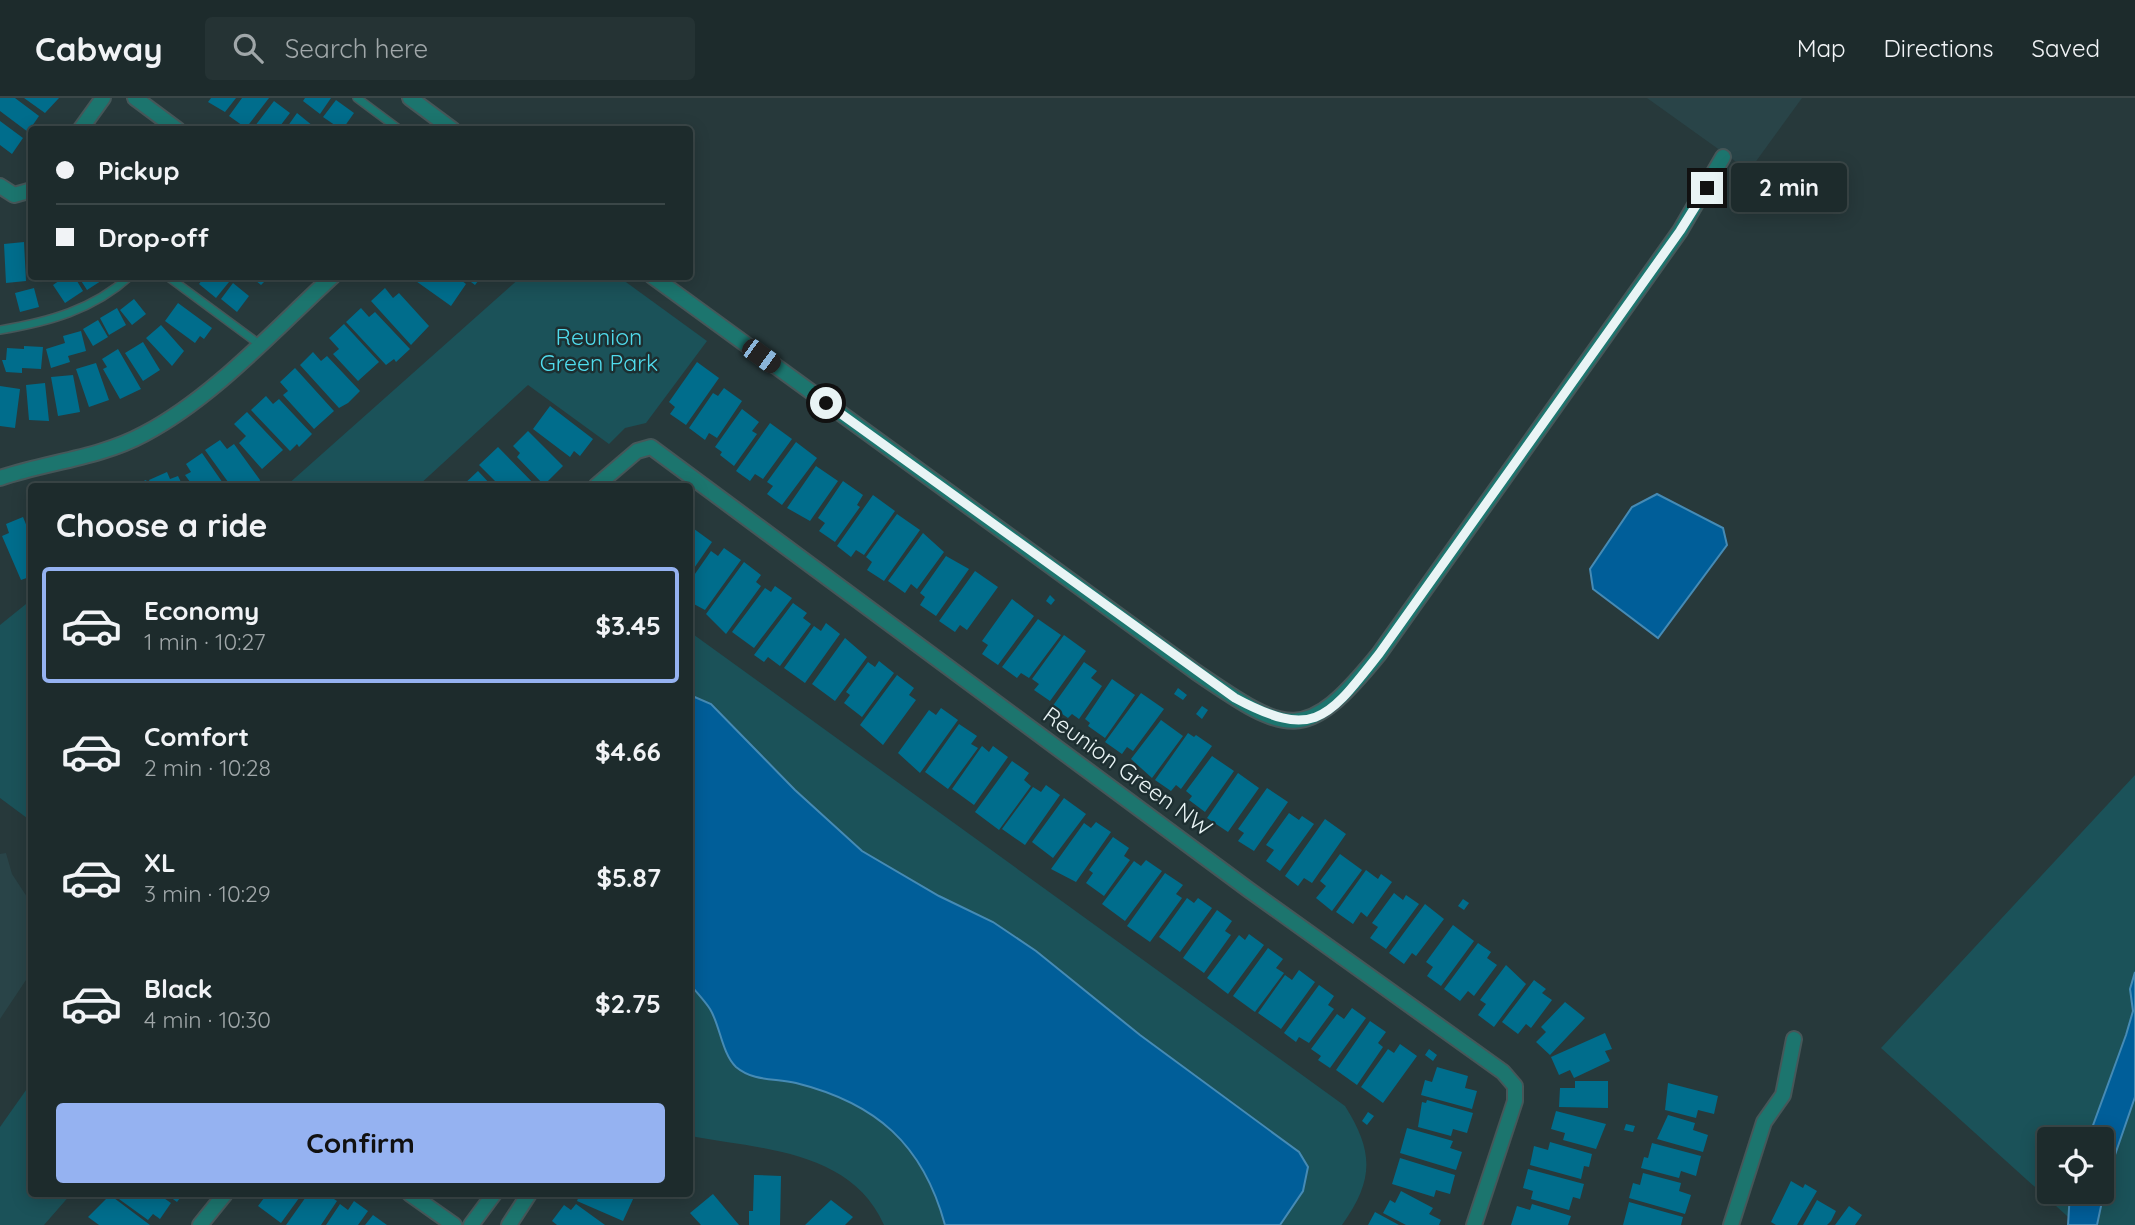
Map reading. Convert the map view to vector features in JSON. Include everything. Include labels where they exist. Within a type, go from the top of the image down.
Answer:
[{"type":"street","points":[[83,126],[103,98]]},
{"type":"street","points":[[135,98],[173,126]]},
{"type":"street","points":[[410,98],[448,126]]},
{"type":"street","points":[[658,280],[1206,678],[1267,715],[1301,723],[1325,713],[1347,694],[1379,654],[1680,231],[1723,157]]},
{"type":"street","points":[[0,186],[14,195],[28,191]]},
{"type":"street","points":[[0,478],[88,454],[143,435],[198,398],[329,280]]},
{"type":"street","name":"Reunion Green NW","points":[[600,483],[637,451],[651,447],[1249,890],[1503,1072],[1515,1086],[1515,1101],[1474,1225]]},
{"type":"street","points":[[1731,1225],[1764,1122],[1783,1095],[1794,1039]]},
{"type":"street","points":[[200,1225],[223,1197]]},
{"type":"street","points":[[414,1197],[454,1225]]},
{"type":"street","points":[[471,1225],[492,1197]]},
{"type":"street","points":[[509,1225],[527,1197]]},
{"type":"lane","points":[[357,98],[395,126]]},
{"type":"lane","points":[[0,330],[66,316],[97,300],[124,280]]},
{"type":"lane","points":[[172,280],[258,344]]},
{"type":"shaded area","points":[[1647,98],[1802,98],[1749,171]]},
{"type":"shaded area","points":[[6,853],[12,874],[28,898],[28,977],[0,1019],[0,854]]},
{"type":"green space","name":"Reunion Green Park","points":[[518,280],[623,280],[707,341],[646,423],[625,428],[609,444],[528,385],[421,483],[289,483]]},
{"type":"green space","points":[[28,602],[28,819],[0,798],[0,625]]},
{"type":"green space","points":[[693,634],[1345,1106],[1361,1138],[1366,1166],[1360,1194],[1342,1225],[884,1225],[869,1200],[850,1181],[827,1167],[773,1150],[693,1137]]},
{"type":"green space","points":[[2135,775],[2135,1225],[2077,1225],[2054,1204],[2114,1204],[2114,1127],[2037,1127],[2037,1189],[1881,1048]]},
{"type":"green space","points":[[28,1087],[28,1197],[68,1197],[44,1225],[0,1225],[0,1127]]},
{"type":"water","points":[[1657,494],[1723,528],[1727,545],[1658,638],[1593,589],[1590,569],[1632,507]]},
{"type":"water","points":[[693,696],[711,704],[795,790],[862,851],[939,896],[993,922],[1036,951],[1140,1035],[1299,1152],[1308,1167],[1303,1191],[1280,1225],[945,1225],[936,1196],[924,1171],[892,1131],[850,1102],[796,1083],[743,1072],[727,1055],[710,1009],[693,988]]},
{"type":"water","points":[[2135,972],[2135,1097],[2114,1158],[2114,1127],[2092,1127],[2133,1011],[2130,989]]},
{"type":"water","points":[[2069,1204],[2101,1204],[2097,1225],[2068,1225]]},
{"type":"building","points":[[0,98],[15,98],[39,116],[32,126],[28,126],[28,132],[0,111]]},
{"type":"building","points":[[24,98],[59,98],[45,113]]},
{"type":"building","points":[[211,98],[236,98],[225,112],[208,102]]},
{"type":"building","points":[[242,98],[269,98],[248,126],[229,116]]},
{"type":"building","points":[[305,98],[331,98],[320,114],[303,101]]},
{"type":"building","points":[[336,100],[354,113],[345,126],[336,126],[323,117]]},
{"type":"building","points":[[274,101],[290,113],[280,126],[255,126]]},
{"type":"building","points":[[297,113],[313,126],[288,126]]},
{"type":"building","points":[[0,121],[23,138],[12,154],[0,145]]},
{"type":"building","points":[[24,242],[26,281],[6,283],[4,244]]},
{"type":"building","points":[[60,280],[76,280],[83,291],[65,303],[53,285]]},
{"type":"building","points":[[81,280],[102,280],[87,290]]},
{"type":"building","points":[[202,280],[229,282],[216,298],[199,284]]},
{"type":"building","points":[[414,280],[461,280],[466,284],[451,306]]},
{"type":"building","points":[[233,283],[249,296],[237,312],[221,299]]},
{"type":"building","points":[[34,288],[39,307],[20,312],[15,293]]},
{"type":"building","points":[[385,288],[393,298],[399,293],[429,326],[411,345],[371,301]]},
{"type":"building","points":[[134,299],[146,314],[132,325],[120,310]]},
{"type":"building","points":[[178,303],[212,328],[204,339],[200,336],[195,343],[165,321]]},
{"type":"building","points":[[117,308],[126,325],[109,335],[100,318]]},
{"type":"building","points":[[361,308],[369,317],[375,312],[410,349],[396,362],[394,359],[386,365],[346,322]]},
{"type":"building","points":[[98,320],[108,337],[93,346],[83,329]]},
{"type":"building","points":[[344,324],[379,362],[358,381],[333,354],[339,349],[329,338]]},
{"type":"building","points":[[161,325],[184,351],[172,366],[146,338]]},
{"type":"building","points":[[81,331],[86,351],[68,356],[70,362],[51,368],[46,349],[65,343],[63,336]]},
{"type":"building","points":[[143,342],[160,370],[143,381],[125,353]]},
{"type":"building","points":[[24,346],[43,347],[41,369],[22,368],[22,373],[6,372],[2,360],[6,360],[7,348],[24,349]]},
{"type":"building","points":[[118,349],[141,389],[120,399],[103,369],[107,367],[102,359]]},
{"type":"building","points":[[313,352],[321,361],[327,356],[360,391],[348,403],[339,408],[300,365]]},
{"type":"building","points":[[697,362],[719,378],[686,425],[670,414],[675,407],[669,402]]},
{"type":"building","points":[[96,363],[109,400],[89,407],[76,369]]},
{"type":"building","points":[[295,368],[334,411],[314,429],[283,395],[288,391],[280,382]]},
{"type":"building","points":[[73,375],[80,412],[58,416],[51,377]]},
{"type":"building","points":[[45,383],[49,421],[29,420],[26,385]]},
{"type":"building","points":[[0,386],[20,389],[15,428],[0,426]]},
{"type":"building","points":[[724,388],[742,401],[717,438],[709,433],[705,440],[689,428],[713,393],[718,396]]},
{"type":"building","points":[[266,396],[273,404],[279,399],[312,434],[299,447],[297,444],[290,451],[251,410]]},
{"type":"building","points":[[550,406],[593,439],[580,456],[574,451],[570,457],[533,429]]},
{"type":"building","points":[[742,409],[759,422],[752,431],[757,434],[734,466],[720,455],[722,452],[715,447]]},
{"type":"building","points":[[247,412],[283,450],[262,469],[239,443],[246,436],[234,424]]},
{"type":"building","points":[[770,423],[792,439],[763,479],[755,474],[750,481],[736,471]]},
{"type":"building","points":[[528,431],[563,466],[546,483],[542,483],[517,457],[520,453],[513,446]]},
{"type":"building","points":[[220,440],[227,449],[234,444],[260,480],[259,483],[229,483],[205,450]]},
{"type":"building","points":[[796,442],[817,458],[782,505],[767,494],[773,486],[767,482]]},
{"type":"building","points":[[498,447],[533,483],[497,483],[479,465]]},
{"type":"building","points":[[202,453],[223,483],[191,483],[185,475],[191,472],[186,464]]},
{"type":"building","points":[[816,466],[838,481],[810,521],[787,508]]},
{"type":"building","points":[[478,471],[489,483],[465,483]]},
{"type":"building","points":[[167,472],[170,479],[178,476],[182,483],[150,483],[149,480]]},
{"type":"building","points":[[843,481],[863,495],[857,505],[860,507],[835,542],[819,531],[825,523],[818,518]]},
{"type":"building","points":[[873,495],[895,511],[864,555],[856,550],[851,557],[837,546]]},
{"type":"building","points":[[897,514],[920,530],[884,581],[867,570],[872,562],[866,557]]},
{"type":"building","points":[[23,517],[28,529],[28,577],[21,580],[2,536],[9,533],[6,524]]},
{"type":"building","points":[[693,528],[712,542],[693,570]]},
{"type":"building","points":[[923,533],[944,552],[917,589],[911,584],[905,593],[888,581]]},
{"type":"building","points":[[724,548],[741,560],[705,610],[693,604],[693,577],[711,551],[718,556]]},
{"type":"building","points":[[946,556],[969,569],[936,616],[920,605],[925,597],[920,593]]},
{"type":"building","points":[[744,562],[761,575],[756,582],[761,586],[726,634],[706,614]]},
{"type":"building","points":[[975,571],[998,587],[967,630],[960,625],[955,632],[939,621]]},
{"type":"building","points":[[775,586],[792,598],[754,648],[732,632],[765,588],[771,592]]},
{"type":"building","points":[[1050,595],[1055,600],[1051,605],[1046,601]]},
{"type":"building","points":[[1012,599],[1034,616],[998,665],[982,654],[988,645],[982,641]]},
{"type":"building","points":[[793,603],[807,613],[803,618],[811,624],[780,666],[768,657],[764,662],[754,655]]},
{"type":"building","points":[[1038,619],[1061,635],[1029,678],[1021,673],[1017,678],[1002,667]]},
{"type":"building","points":[[826,623],[840,634],[805,683],[784,668],[814,626],[821,631]]},
{"type":"building","points":[[1064,635],[1086,651],[1050,701],[1034,690],[1039,684],[1032,679]]},
{"type":"building","points":[[845,638],[867,657],[835,701],[812,684]]},
{"type":"building","points":[[879,661],[894,673],[862,717],[844,703],[850,695],[846,692],[868,662],[875,667]]},
{"type":"building","points":[[1084,662],[1097,671],[1091,678],[1102,686],[1079,719],[1072,714],[1068,718],[1052,707]]},
{"type":"building","points":[[897,675],[914,688],[909,695],[916,700],[883,745],[860,725]]},
{"type":"building","points":[[1112,679],[1135,695],[1105,738],[1088,726],[1090,723],[1085,719]]},
{"type":"building","points":[[1178,688],[1187,695],[1183,700],[1174,694]]},
{"type":"building","points":[[1141,693],[1164,709],[1133,751],[1127,747],[1122,754],[1105,742]]},
{"type":"building","points":[[1202,706],[1208,710],[1202,719],[1196,714]]},
{"type":"building","points":[[941,708],[958,720],[920,773],[898,753],[929,710],[936,715]]},
{"type":"building","points":[[1161,720],[1183,736],[1152,778],[1131,759]]},
{"type":"building","points":[[959,724],[977,736],[971,744],[978,748],[948,789],[925,772]]},
{"type":"building","points":[[1188,733],[1212,746],[1181,789],[1176,785],[1171,791],[1155,780]]},
{"type":"building","points":[[982,746],[989,752],[993,746],[1008,757],[974,805],[952,789]]},
{"type":"building","points":[[1212,756],[1234,771],[1205,812],[1189,800],[1192,796],[1186,791]]},
{"type":"building","points":[[1012,761],[1029,773],[1024,780],[1031,786],[999,830],[975,812]]},
{"type":"building","points":[[1238,773],[1259,788],[1228,832],[1207,818]]},
{"type":"building","points":[[1046,785],[1060,795],[1025,845],[1002,829],[1033,787],[1041,792]]},
{"type":"building","points":[[1267,788],[1288,802],[1254,851],[1238,841],[1244,833],[1238,829]]},
{"type":"building","points":[[1064,798],[1086,814],[1053,858],[1032,842]]},
{"type":"building","points":[[1289,813],[1299,820],[1302,816],[1314,824],[1280,871],[1266,861],[1274,850],[1266,845]]},
{"type":"building","points":[[1325,819],[1346,834],[1312,883],[1304,878],[1298,886],[1285,876]]},
{"type":"building","points":[[1096,822],[1111,832],[1076,882],[1051,869],[1084,823],[1091,828]]},
{"type":"building","points":[[1113,837],[1129,848],[1124,856],[1130,860],[1104,896],[1086,883],[1093,873],[1089,870]]},
{"type":"building","points":[[1340,854],[1362,870],[1332,911],[1316,898],[1326,886],[1320,881]]},
{"type":"building","points":[[1146,860],[1162,871],[1125,921],[1102,904],[1134,861],[1141,866]]},
{"type":"building","points":[[1366,870],[1378,879],[1381,874],[1392,882],[1367,917],[1361,912],[1353,924],[1336,912]]},
{"type":"building","points":[[1165,873],[1183,885],[1176,894],[1182,898],[1150,942],[1127,926]]},
{"type":"building","points":[[1394,893],[1403,900],[1406,895],[1419,904],[1386,949],[1370,938],[1378,927],[1372,923]]},
{"type":"building","points":[[1187,898],[1194,903],[1198,898],[1212,908],[1180,952],[1159,937]]},
{"type":"building","points":[[1463,899],[1469,903],[1464,910],[1458,906]]},
{"type":"building","points":[[1425,904],[1444,919],[1416,956],[1412,953],[1404,964],[1389,953]]},
{"type":"building","points":[[1217,910],[1232,921],[1225,931],[1231,935],[1204,973],[1183,958]]},
{"type":"building","points":[[1453,925],[1474,941],[1441,986],[1427,976],[1433,967],[1426,962]]},
{"type":"building","points":[[1249,934],[1264,945],[1228,994],[1207,978],[1239,935],[1245,940]]},
{"type":"building","points":[[1478,943],[1491,952],[1487,958],[1497,965],[1474,996],[1468,991],[1460,1001],[1444,989]]},
{"type":"building","points":[[1268,948],[1283,959],[1276,968],[1284,973],[1255,1012],[1233,996]]},
{"type":"building","points":[[1506,965],[1526,984],[1494,1027],[1478,1015],[1486,1004],[1480,1000]]},
{"type":"building","points":[[1299,970],[1315,982],[1281,1029],[1258,1013],[1285,975],[1292,980]]},
{"type":"building","points":[[1534,980],[1546,989],[1542,993],[1552,1000],[1531,1028],[1526,1024],[1518,1034],[1502,1022]]},
{"type":"building","points":[[1319,985],[1334,996],[1328,1005],[1334,1009],[1309,1043],[1299,1037],[1296,1042],[1284,1033]]},
{"type":"building","points":[[1565,1002],[1585,1018],[1550,1055],[1536,1042],[1546,1032],[1541,1027]]},
{"type":"building","points":[[1352,1008],[1366,1018],[1330,1068],[1318,1060],[1321,1056],[1311,1049],[1337,1014],[1344,1019]]},
{"type":"building","points":[[1370,1021],[1386,1032],[1378,1043],[1383,1047],[1357,1085],[1336,1070]]},
{"type":"building","points":[[1605,1033],[1612,1049],[1605,1051],[1610,1061],[1574,1078],[1570,1070],[1559,1075],[1551,1057]]},
{"type":"building","points":[[1400,1044],[1417,1056],[1383,1103],[1361,1087],[1388,1049],[1394,1053]]},
{"type":"building","points":[[1429,1049],[1437,1055],[1433,1061],[1425,1055]]},
{"type":"building","points":[[1437,1067],[1468,1076],[1465,1088],[1477,1091],[1472,1109],[1421,1095],[1425,1080],[1432,1082]]},
{"type":"building","points":[[1575,1081],[1608,1081],[1608,1108],[1559,1107],[1560,1088],[1575,1088]]},
{"type":"building","points":[[1668,1083],[1718,1096],[1714,1114],[1698,1110],[1696,1118],[1665,1110]]},
{"type":"building","points":[[1427,1100],[1473,1113],[1467,1133],[1453,1129],[1451,1136],[1418,1127],[1422,1102],[1426,1103]]},
{"type":"building","points":[[1556,1111],[1606,1124],[1596,1149],[1563,1140],[1565,1133],[1551,1129]]},
{"type":"building","points":[[1368,1112],[1374,1116],[1367,1125],[1362,1121]]},
{"type":"building","points":[[1668,1115],[1695,1123],[1693,1130],[1708,1135],[1703,1152],[1657,1139]]},
{"type":"building","points":[[1626,1124],[1635,1126],[1633,1132],[1624,1130]]},
{"type":"building","points":[[1407,1128],[1453,1141],[1450,1148],[1462,1152],[1456,1170],[1400,1153]]},
{"type":"building","points":[[1550,1142],[1592,1154],[1589,1167],[1584,1166],[1581,1179],[1530,1165],[1534,1146],[1548,1150]]},
{"type":"building","points":[[1652,1143],[1701,1156],[1696,1176],[1681,1171],[1679,1178],[1641,1168],[1644,1157],[1648,1158]]},
{"type":"building","points":[[1400,1158],[1455,1175],[1450,1194],[1436,1190],[1434,1197],[1392,1184]]},
{"type":"building","points":[[1528,1169],[1584,1184],[1580,1199],[1573,1197],[1569,1210],[1531,1199],[1533,1191],[1523,1188]]},
{"type":"building","points":[[1643,1173],[1681,1183],[1679,1191],[1691,1195],[1685,1214],[1629,1198],[1633,1183],[1640,1185]]},
{"type":"building","points":[[754,1175],[781,1176],[780,1225],[749,1225],[749,1211],[753,1211]]},
{"type":"building","points":[[1791,1181],[1803,1188],[1805,1184],[1817,1191],[1797,1225],[1776,1225],[1771,1222]]},
{"type":"building","points":[[1401,1191],[1433,1208],[1429,1214],[1441,1220],[1439,1225],[1406,1225],[1383,1213],[1390,1200],[1395,1203]]},
{"type":"building","points":[[713,1194],[739,1225],[701,1225],[690,1213]]},
{"type":"building","points":[[108,1197],[113,1197],[150,1225],[99,1225],[88,1217]]},
{"type":"building","points":[[116,1197],[162,1197],[171,1203],[160,1219],[153,1214],[148,1220]]},
{"type":"building","points":[[265,1197],[300,1197],[281,1223],[258,1206]]},
{"type":"building","points":[[306,1197],[331,1197],[337,1201],[321,1225],[286,1225]]},
{"type":"building","points":[[579,1197],[634,1197],[623,1221],[577,1201]]},
{"type":"building","points":[[831,1200],[853,1217],[845,1225],[805,1225]]},
{"type":"building","points":[[1817,1200],[1836,1211],[1831,1221],[1827,1225],[1803,1225]]},
{"type":"building","points":[[354,1201],[368,1211],[358,1225],[326,1225],[340,1204],[348,1210]]},
{"type":"building","points":[[1629,1202],[1683,1217],[1681,1225],[1623,1225]]},
{"type":"building","points":[[576,1204],[605,1225],[557,1225],[552,1221],[564,1205],[571,1210]]},
{"type":"building","points":[[1532,1204],[1571,1216],[1568,1225],[1511,1225],[1517,1206],[1530,1210]]},
{"type":"building","points":[[1849,1206],[1862,1215],[1855,1225],[1835,1225]]},
{"type":"building","points":[[1375,1212],[1399,1225],[1368,1225]]},
{"type":"building","points":[[373,1215],[387,1225],[365,1225]]},
{"type":"route","points":[[826,403],[1196,672],[1267,715],[1301,723],[1325,713],[1347,694],[1379,654],[1680,231],[1707,188]]}]
